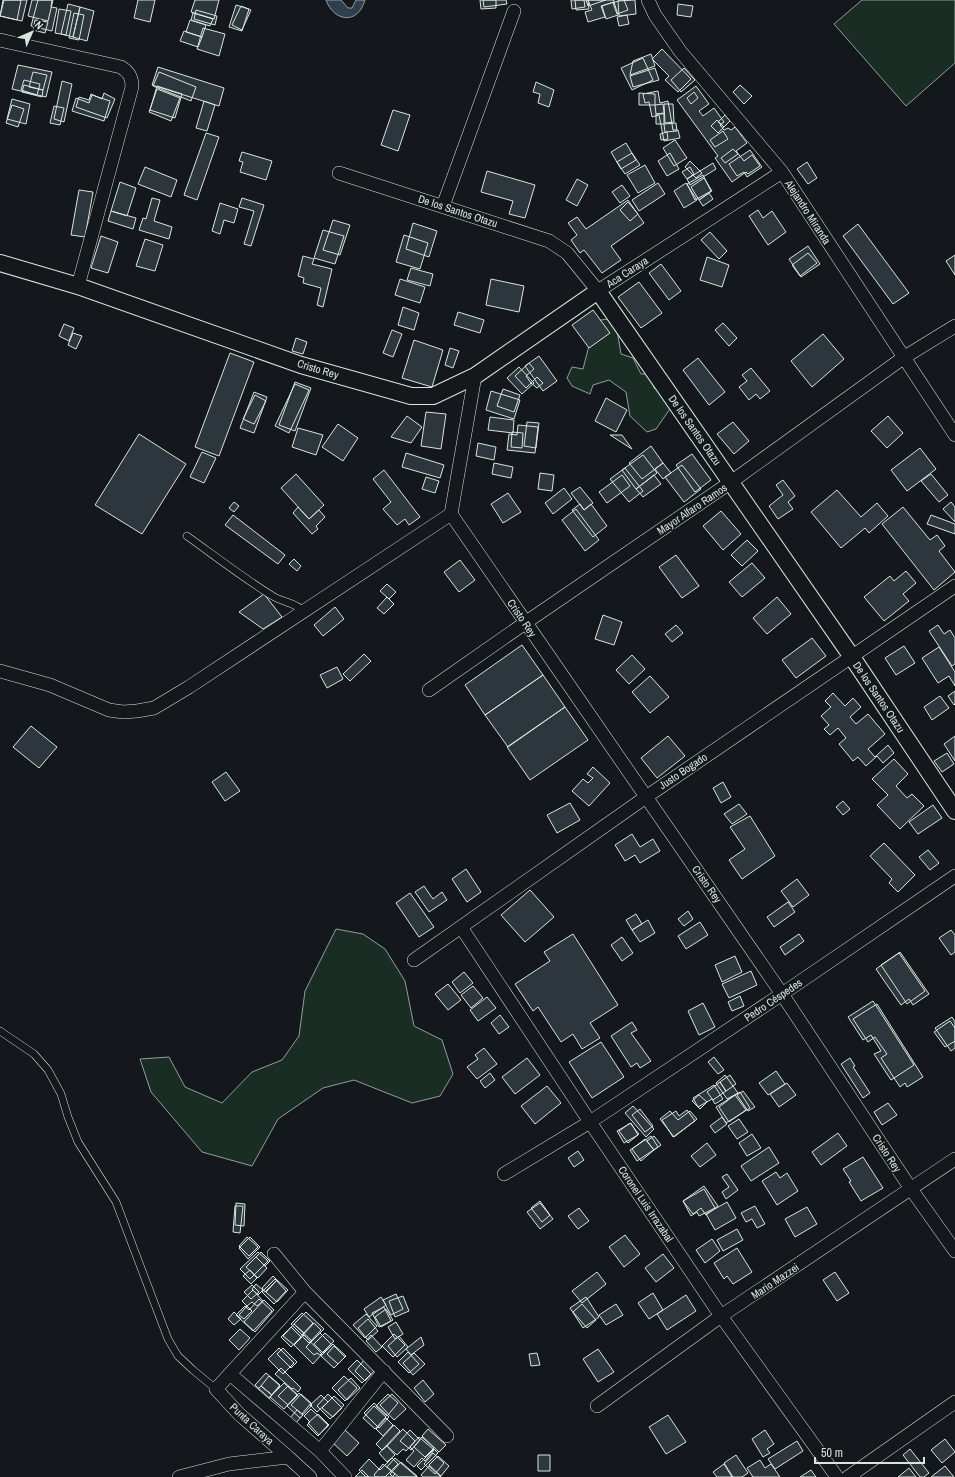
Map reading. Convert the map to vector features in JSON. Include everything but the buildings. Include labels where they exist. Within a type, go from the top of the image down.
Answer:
[{"type":"street","name":"Alejandro Miranda","points":[[648,0],[655,15],[680,52],[782,172],[955,435]]},
{"type":"street","points":[[443,206],[514,11]]},
{"type":"street","points":[[0,40],[121,67],[128,72],[132,80],[132,87],[78,286]]},
{"type":"street","name":"Aca Caraya","points":[[475,376],[598,290],[782,172]]},
{"type":"street","name":"De los Santos Otazu","points":[[339,173],[548,241],[567,253],[598,290],[852,657],[955,811]]},
{"type":"street","name":"Cristo Rey","points":[[0,263],[78,286],[301,365],[411,396],[433,396],[475,376]]},
{"type":"street","name":"Mayor Alfaro Ramos","points":[[428,690],[731,482],[903,358],[955,326]]},
{"type":"street","points":[[0,671],[50,685],[110,710],[123,712],[154,708],[451,514],[475,376]]},
{"type":"street","name":"Cristo Rey","points":[[451,514],[524,623],[782,994],[910,1189],[955,1251]]},
{"type":"street","name":"Justo Bogado","points":[[414,960],[646,797],[955,586]]},
{"type":"street","name":"Pedro Céspedes","points":[[504,1174],[590,1122],[955,876]]},
{"type":"street","name":"Coronel Luis Irrazabal","points":[[461,927],[590,1122],[722,1316],[837,1477]]},
{"type":"street","name":"Mario Mazzei","points":[[597,1406],[722,1316],[955,1159]]},
{"type":"street","points":[[274,1254],[305,1292],[447,1436]]},
{"type":"street","points":[[216,1389],[305,1292]]},
{"type":"street","points":[[320,1451],[384,1371]]},
{"type":"street","points":[[230,1374],[320,1451],[345,1477]]},
{"type":"street","name":"Punta Caraya","points":[[216,1389],[239,1414],[310,1477]]},
{"type":"street","points":[[848,1477],[955,1402]]},
{"type":"street","name":"Punta Caraya","points":[[178,1477],[230,1464],[288,1457]]},
{"type":"lane","points":[[187,536],[262,590],[277,599],[294,604],[304,611]]},
{"type":"lane","points":[[0,1031],[34,1054],[48,1070],[61,1094],[78,1142],[116,1202],[168,1339],[178,1356],[192,1370],[216,1389]]},
{"type":"green space","points":[[862,0],[955,0],[955,63],[906,106],[834,24]]},
{"type":"green space","points":[[615,318],[621,354],[633,358],[641,374],[652,374],[654,388],[670,394],[672,406],[656,429],[647,432],[630,416],[626,392],[609,380],[593,385],[590,394],[572,386],[567,378],[572,367],[583,369],[592,334],[587,322]]},
{"type":"green space","points":[[336,929],[363,934],[385,949],[405,981],[414,1026],[442,1040],[453,1074],[440,1096],[412,1103],[354,1080],[323,1088],[278,1119],[252,1166],[202,1152],[151,1092],[140,1059],[169,1057],[185,1087],[222,1103],[252,1072],[282,1060],[299,1036],[305,991]]},
{"type":"water","points":[[326,0],[341,0],[348,8],[352,8],[356,0],[365,0],[362,8],[357,14],[346,18],[334,13]]}]
